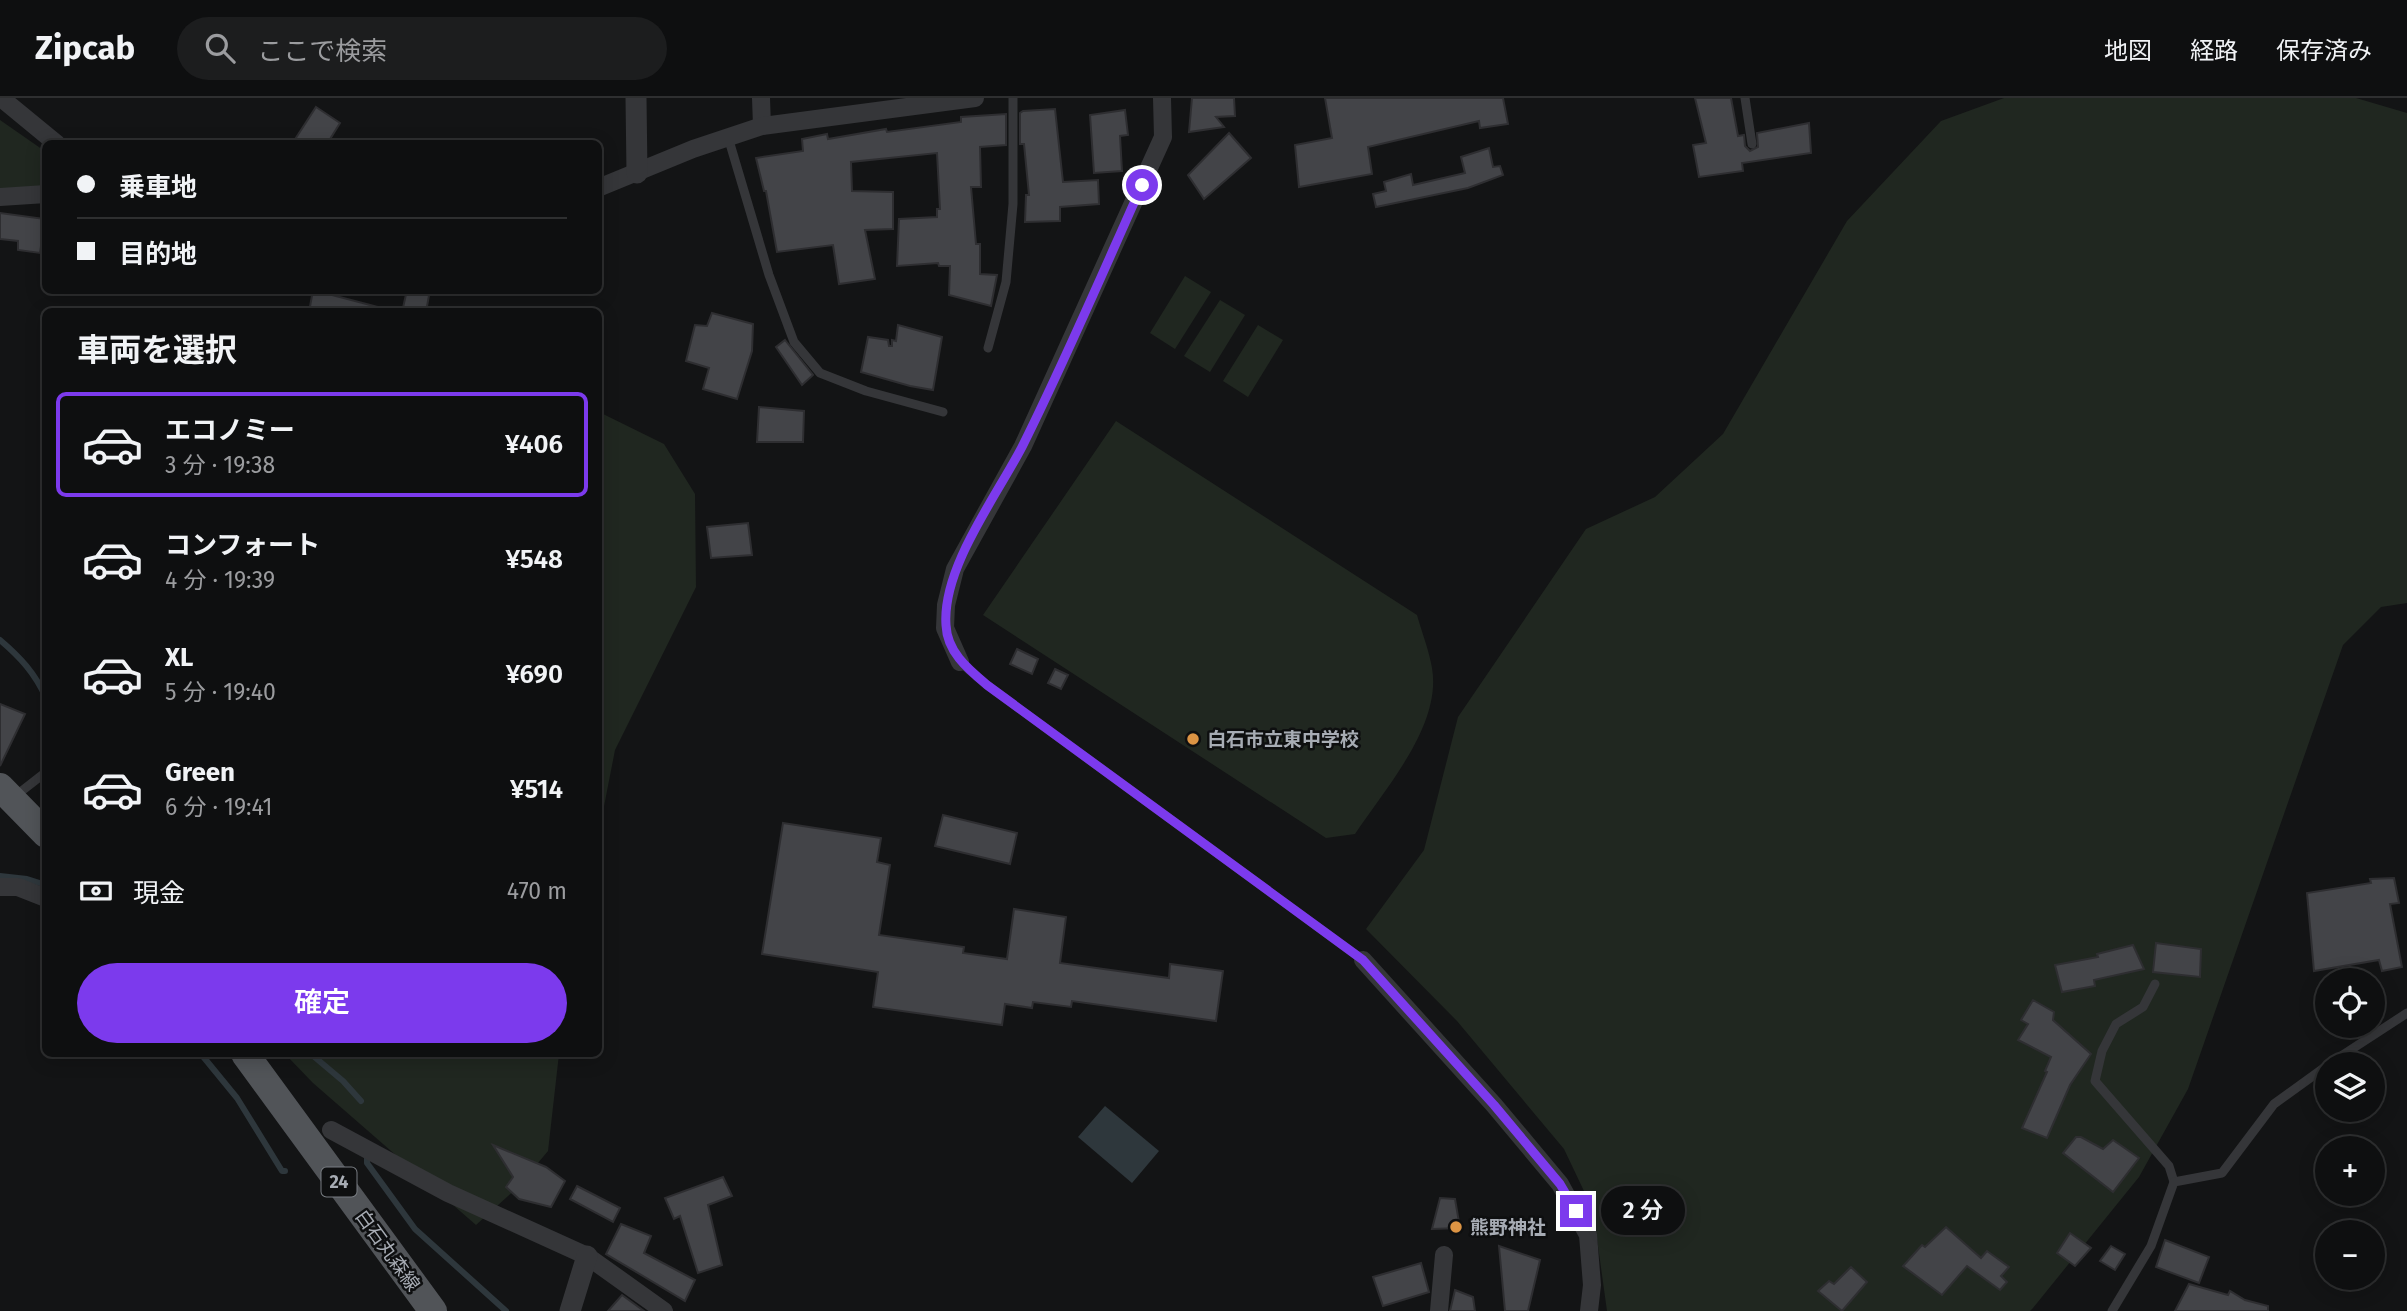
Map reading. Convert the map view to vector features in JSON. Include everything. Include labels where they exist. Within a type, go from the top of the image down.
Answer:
[{"type":"main road","points":[[6,793],[42,830]]},
{"type":"main road","name":"白石丸森線","points":[[247,1057],[433,1311]]},
{"type":"street","points":[[1,98],[52,140]]},
{"type":"street","points":[[636,98],[637,173]]},
{"type":"street","points":[[761,98],[762,126]]},
{"type":"street","points":[[602,186],[693,149],[762,126],[882,104],[975,98]]},
{"type":"street","points":[[960,662],[946,628],[946,605],[955,569],[1023,446],[1163,137],[1162,98]]},
{"type":"street","points":[[0,197],[42,194]]},
{"type":"street","points":[[0,887],[18,887],[42,896]]},
{"type":"street","points":[[1363,960],[1494,1105],[1560,1184],[1588,1235],[1592,1285],[1589,1311]]},
{"type":"street","points":[[331,1130],[448,1193],[587,1256],[664,1311]]},
{"type":"street","points":[[1439,1311],[1444,1255]]},
{"type":"street","points":[[569,1311],[587,1256]]},
{"type":"lane","points":[[988,348],[1006,282],[1013,204],[1013,98]]},
{"type":"lane","points":[[1745,98],[1752,144]]},
{"type":"lane","points":[[728,137],[769,275],[794,342],[820,373],[866,391],[943,412]]},
{"type":"lane","points":[[960,662],[987,685],[1363,960]]},
{"type":"lane","points":[[6,793],[42,774]]},
{"type":"lane","points":[[2112,1311],[2151,1246],[2174,1182],[2169,1166],[2095,1081],[2102,1051],[2116,1024],[2143,1007],[2155,984]]},
{"type":"lane","points":[[2348,1052],[2407,1013]]},
{"type":"lane","points":[[2174,1182],[2222,1173],[2274,1104],[2315,1074]]},
{"type":"shaded area","points":[[2004,98],[2356,98],[2407,113],[2407,603],[2381,607],[2343,645],[2188,1089],[2139,1177],[2030,1311],[1607,1311],[1593,1210],[1564,1149],[1457,1021],[1366,929],[1424,850],[1458,717],[1586,529],[1655,497],[1723,434],[1847,221],[1941,121]]},
{"type":"shaded area","points":[[0,120],[42,149],[42,188],[0,191]]},
{"type":"shaded area","points":[[1185,276],[1211,292],[1175,349],[1150,333]]},
{"type":"shaded area","points":[[1220,300],[1245,315],[1210,372],[1184,356]]},
{"type":"shaded area","points":[[1258,325],[1283,340],[1248,397],[1223,381]]},
{"type":"shaded area","points":[[602,413],[664,444],[695,494],[696,587],[615,750],[602,817]]},
{"type":"shaded area","points":[[1116,421],[1417,615],[1432,668],[1433,690],[1428,712],[1420,734],[1395,777],[1355,834],[1326,838],[983,615]]},
{"type":"shaded area","points":[[288,1057],[559,1057],[548,1151],[517,1188],[476,1225],[313,1083]]},
{"type":"shaded area","points":[[1105,1106],[1159,1151],[1132,1183],[1078,1137]]},
{"type":"building","points":[[1192,98],[1234,98],[1235,116],[1216,117],[1224,127],[1189,132]]},
{"type":"building","points":[[1325,98],[1503,98],[1508,124],[1480,128],[1479,121],[1368,147],[1372,174],[1299,187],[1295,145],[1332,138]]},
{"type":"building","points":[[1695,98],[1731,98],[1738,136],[1744,135],[1745,146],[1750,151],[1758,147],[1757,133],[1809,123],[1811,153],[1742,163],[1743,171],[1699,177],[1693,145],[1706,143]]},
{"type":"building","points":[[316,107],[340,123],[329,140],[295,140]]},
{"type":"building","points":[[1055,109],[1063,182],[1098,180],[1099,204],[1060,207],[1060,221],[1025,222],[1026,195],[1029,195],[1024,144],[1020,144],[1020,113]]},
{"type":"building","points":[[1125,110],[1128,135],[1120,136],[1122,171],[1094,173],[1090,115]]},
{"type":"building","points":[[1006,114],[1006,145],[980,147],[981,187],[971,187],[976,244],[980,244],[980,274],[997,275],[991,306],[949,295],[950,266],[939,266],[938,263],[897,266],[899,219],[937,217],[937,209],[940,209],[937,153],[851,162],[852,191],[893,192],[893,229],[865,230],[875,279],[839,284],[833,245],[777,252],[766,191],[756,158],[803,151],[802,139],[827,134],[828,139],[886,129],[887,132],[961,122],[961,117]]},
{"type":"building","points":[[1229,133],[1251,158],[1204,199],[1188,175]]},
{"type":"building","points":[[1489,148],[1493,167],[1500,166],[1503,175],[1468,188],[1376,207],[1373,194],[1386,191],[1384,182],[1411,174],[1413,185],[1465,173],[1461,157]]},
{"type":"building","points":[[0,213],[42,219],[40,253],[18,250],[18,241],[0,239]]},
{"type":"building","points":[[312,294],[328,294],[378,307],[378,308],[310,308]]},
{"type":"building","points":[[406,294],[429,294],[427,308],[403,308]]},
{"type":"building","points":[[712,313],[753,324],[752,351],[737,399],[703,389],[709,368],[686,361],[695,325],[707,326]]},
{"type":"building","points":[[898,325],[942,337],[933,390],[861,372],[868,337],[888,340],[889,346],[892,346],[892,340],[896,341]]},
{"type":"building","points":[[785,340],[813,375],[802,385],[776,347]]},
{"type":"building","points":[[759,407],[804,411],[803,442],[757,442]]},
{"type":"building","points":[[748,523],[752,555],[711,558],[707,527]]},
{"type":"building","points":[[1017,649],[1038,659],[1032,674],[1010,664]]},
{"type":"building","points":[[1055,669],[1068,675],[1061,689],[1048,683]]},
{"type":"building","points":[[0,704],[25,714],[0,766]]},
{"type":"building","points":[[943,815],[1017,833],[1010,864],[935,846]]},
{"type":"building","points":[[783,823],[881,838],[877,862],[890,865],[879,935],[964,947],[963,953],[1007,959],[1014,909],[1066,917],[1060,963],[1169,978],[1170,964],[1223,971],[1216,1021],[1072,1001],[1071,1007],[1033,1002],[1032,1008],[1005,1004],[1002,1025],[873,1007],[878,972],[762,954]]},
{"type":"building","points":[[2394,878],[2399,903],[2390,904],[2402,967],[2385,970],[2381,968],[2379,960],[2315,968],[2314,971],[2307,893],[2371,883],[2370,879]]},
{"type":"building","points":[[2156,943],[2201,949],[2200,977],[2153,972]]},
{"type":"building","points":[[2133,945],[2144,969],[2094,980],[2095,986],[2062,992],[2055,965],[2098,957],[2097,954]]},
{"type":"building","points":[[2033,1000],[2054,1012],[2053,1020],[2091,1054],[2070,1085],[2047,1138],[2022,1128],[2051,1057],[2018,1040],[2028,1024],[2021,1020]]},
{"type":"building","points":[[2076,1137],[2103,1149],[2113,1140],[2139,1158],[2113,1192],[2063,1153]]},
{"type":"building","points":[[493,1145],[546,1167],[565,1181],[551,1207],[519,1199],[506,1187],[513,1177]]},
{"type":"building","points":[[723,1177],[732,1196],[708,1205],[722,1265],[698,1273],[680,1216],[674,1219],[665,1198]]},
{"type":"building","points":[[577,1186],[620,1208],[613,1222],[570,1199]]},
{"type":"building","points":[[1440,1198],[1455,1199],[1460,1228],[1432,1229]]},
{"type":"building","points":[[621,1224],[651,1236],[644,1253],[695,1280],[685,1301],[606,1254]]},
{"type":"building","points":[[1946,1227],[1981,1258],[1987,1251],[2009,1267],[2001,1276],[2007,1282],[2000,1290],[1967,1266],[1942,1295],[1903,1266],[1922,1245],[1925,1247]]},
{"type":"building","points":[[2070,1233],[2091,1248],[2075,1266],[2057,1253]]},
{"type":"building","points":[[2165,1240],[2209,1257],[2199,1283],[2156,1267]]},
{"type":"building","points":[[1499,1246],[1540,1260],[1528,1311],[1505,1311]]},
{"type":"building","points":[[2111,1246],[2125,1254],[2115,1270],[2100,1261]]},
{"type":"building","points":[[1421,1263],[1429,1292],[1383,1306],[1373,1277]]},
{"type":"building","points":[[1851,1267],[1867,1282],[1842,1311],[1818,1291],[1829,1281],[1834,1284]]},
{"type":"building","points":[[2189,1284],[2228,1295],[2230,1291],[2245,1300],[2268,1306],[2268,1311],[2175,1311]]},
{"type":"building","points":[[1455,1290],[1473,1297],[1475,1311],[1450,1311]]},
{"type":"building","points":[[622,1295],[644,1311],[608,1311]]},
{"type":"waterway","points":[[0,640],[26,666],[42,690]]},
{"type":"waterway","points":[[0,876],[42,884]]},
{"type":"waterway","points":[[203,1057],[237,1098],[282,1171],[285,1171]]},
{"type":"waterway","points":[[315,1057],[343,1081],[361,1101]]},
{"type":"waterway","points":[[367,1155],[367,1163],[415,1229],[506,1311]]},
{"type":"place","name":"白石市立東中学校","points":[[1193,739]]},
{"type":"place","name":"熊野神社","points":[[1456,1227]]},
{"type":"route","points":[[1142,185],[1023,446],[955,569],[946,605],[946,628],[955,653],[960,662],[987,685],[1363,960],[1494,1105],[1560,1184],[1576,1211]]}]
